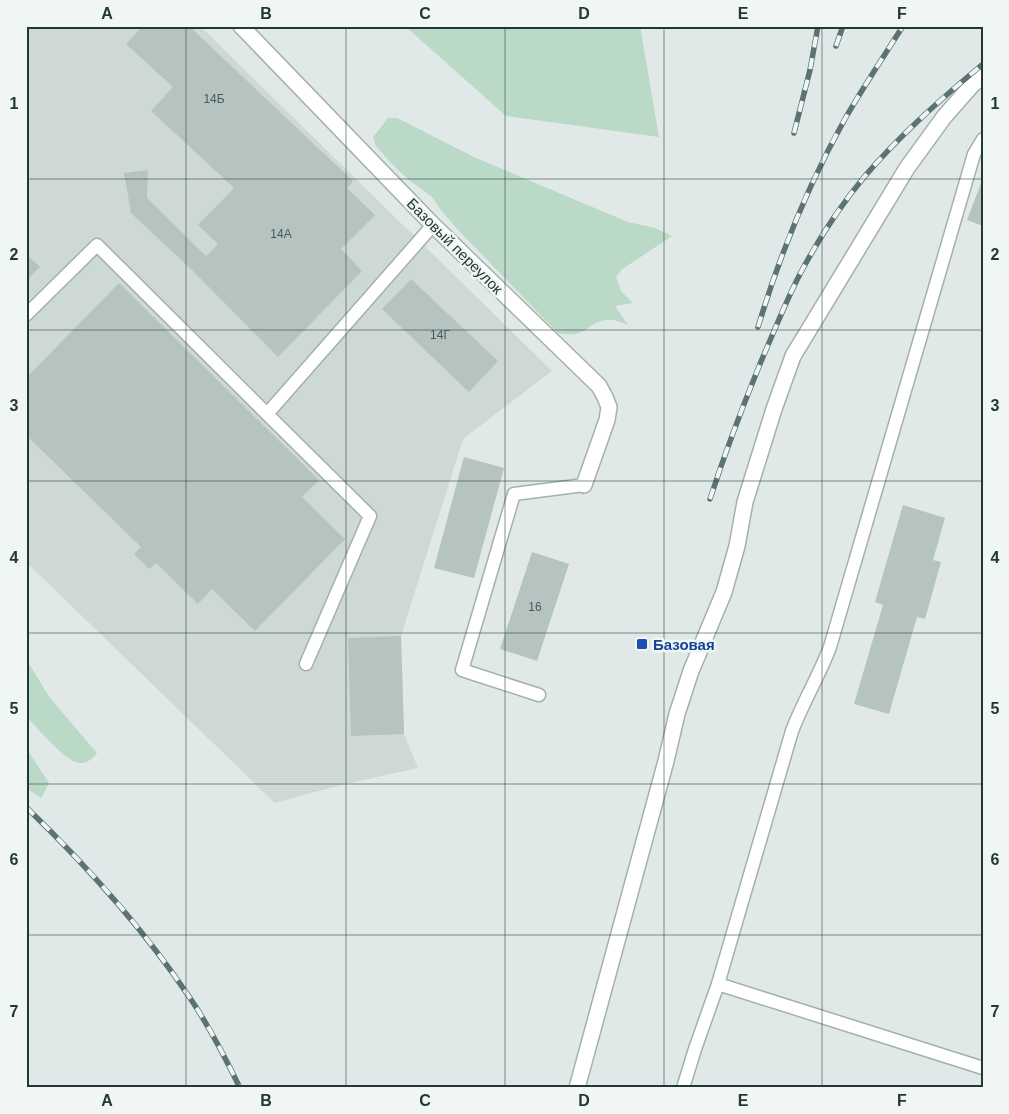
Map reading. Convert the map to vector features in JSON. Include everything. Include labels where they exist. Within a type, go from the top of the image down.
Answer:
[{"type":"street","name":"Базовый переулок","points":[[241,26],[433,225],[599,386],[609,407],[607,420],[584,485]]},
{"type":"street","points":[[577,1088],[666,761],[677,714],[690,671],[724,592],[737,546],[745,502],[793,356],[907,168],[944,117],[973,84],[983,78]]},
{"type":"lane","points":[[683,1088],[718,984],[792,731],[830,647],[974,154],[983,139]]},
{"type":"lane","points":[[267,414],[433,225]]},
{"type":"lane","points":[[26,315],[97,245],[370,516],[306,664]]},
{"type":"lane","points":[[539,695],[462,670],[514,494],[584,485]]},
{"type":"lane","points":[[718,984],[983,1068]]},
{"type":"path","points":[[26,1084],[34,1088]]},
{"type":"shaded area","points":[[26,26],[200,26],[552,371],[463,439],[401,636],[404,734],[418,768],[337,786],[275,803],[26,562]]},
{"type":"green space","points":[[405,26],[640,26],[659,137],[506,116]]},
{"type":"green space","points":[[388,118],[397,118],[476,158],[628,222],[655,228],[672,236],[621,270],[616,277],[621,291],[633,303],[615,306],[628,325],[614,320],[605,320],[575,334],[558,333],[458,230],[432,197],[409,180],[376,146],[373,137]]},
{"type":"green space","points":[[26,659],[50,698],[97,753],[90,760],[80,763],[67,757],[26,716]]},
{"type":"green space","points":[[26,748],[49,783],[41,798],[26,788]]},
{"type":"building","points":[[143,26],[189,26],[353,181],[347,188],[375,215],[341,249],[362,271],[278,357],[192,270],[131,213],[124,173],[148,170],[147,198],[206,256],[218,244],[198,225],[234,188],[151,111],[173,87],[126,44]]},
{"type":"building","points":[[983,178],[983,226],[967,220]]},
{"type":"building","points":[[26,254],[40,267],[26,281]]},
{"type":"building","points":[[411,279],[498,361],[469,392],[382,309]]},
{"type":"building","points":[[119,283],[319,480],[302,497],[345,539],[255,631],[212,589],[198,604],[156,563],[149,569],[134,554],[141,547],[26,435],[26,378]]},
{"type":"building","points":[[464,457],[504,468],[474,578],[434,568]]},
{"type":"building","points":[[903,505],[945,518],[933,560],[941,562],[925,619],[917,617],[889,714],[854,704],[883,605],[875,602]]},
{"type":"building","points":[[532,552],[569,564],[537,661],[500,649]]},
{"type":"building","points":[[401,636],[404,734],[351,736],[348,638]]},
{"type":"railway","points":[[794,133],[810,70],[818,26]]},
{"type":"railway","points":[[836,46],[843,26]]},
{"type":"railway","points":[[758,327],[796,219],[832,142],[903,26]]},
{"type":"railway","points":[[710,499],[740,414],[774,330],[800,274],[822,236],[847,199],[892,146],[983,64]]},
{"type":"railway","points":[[26,807],[71,852],[134,922],[190,998],[223,1053],[240,1088]]},
{"type":"place","name":"Базовая","points":[[642,644]]}]
